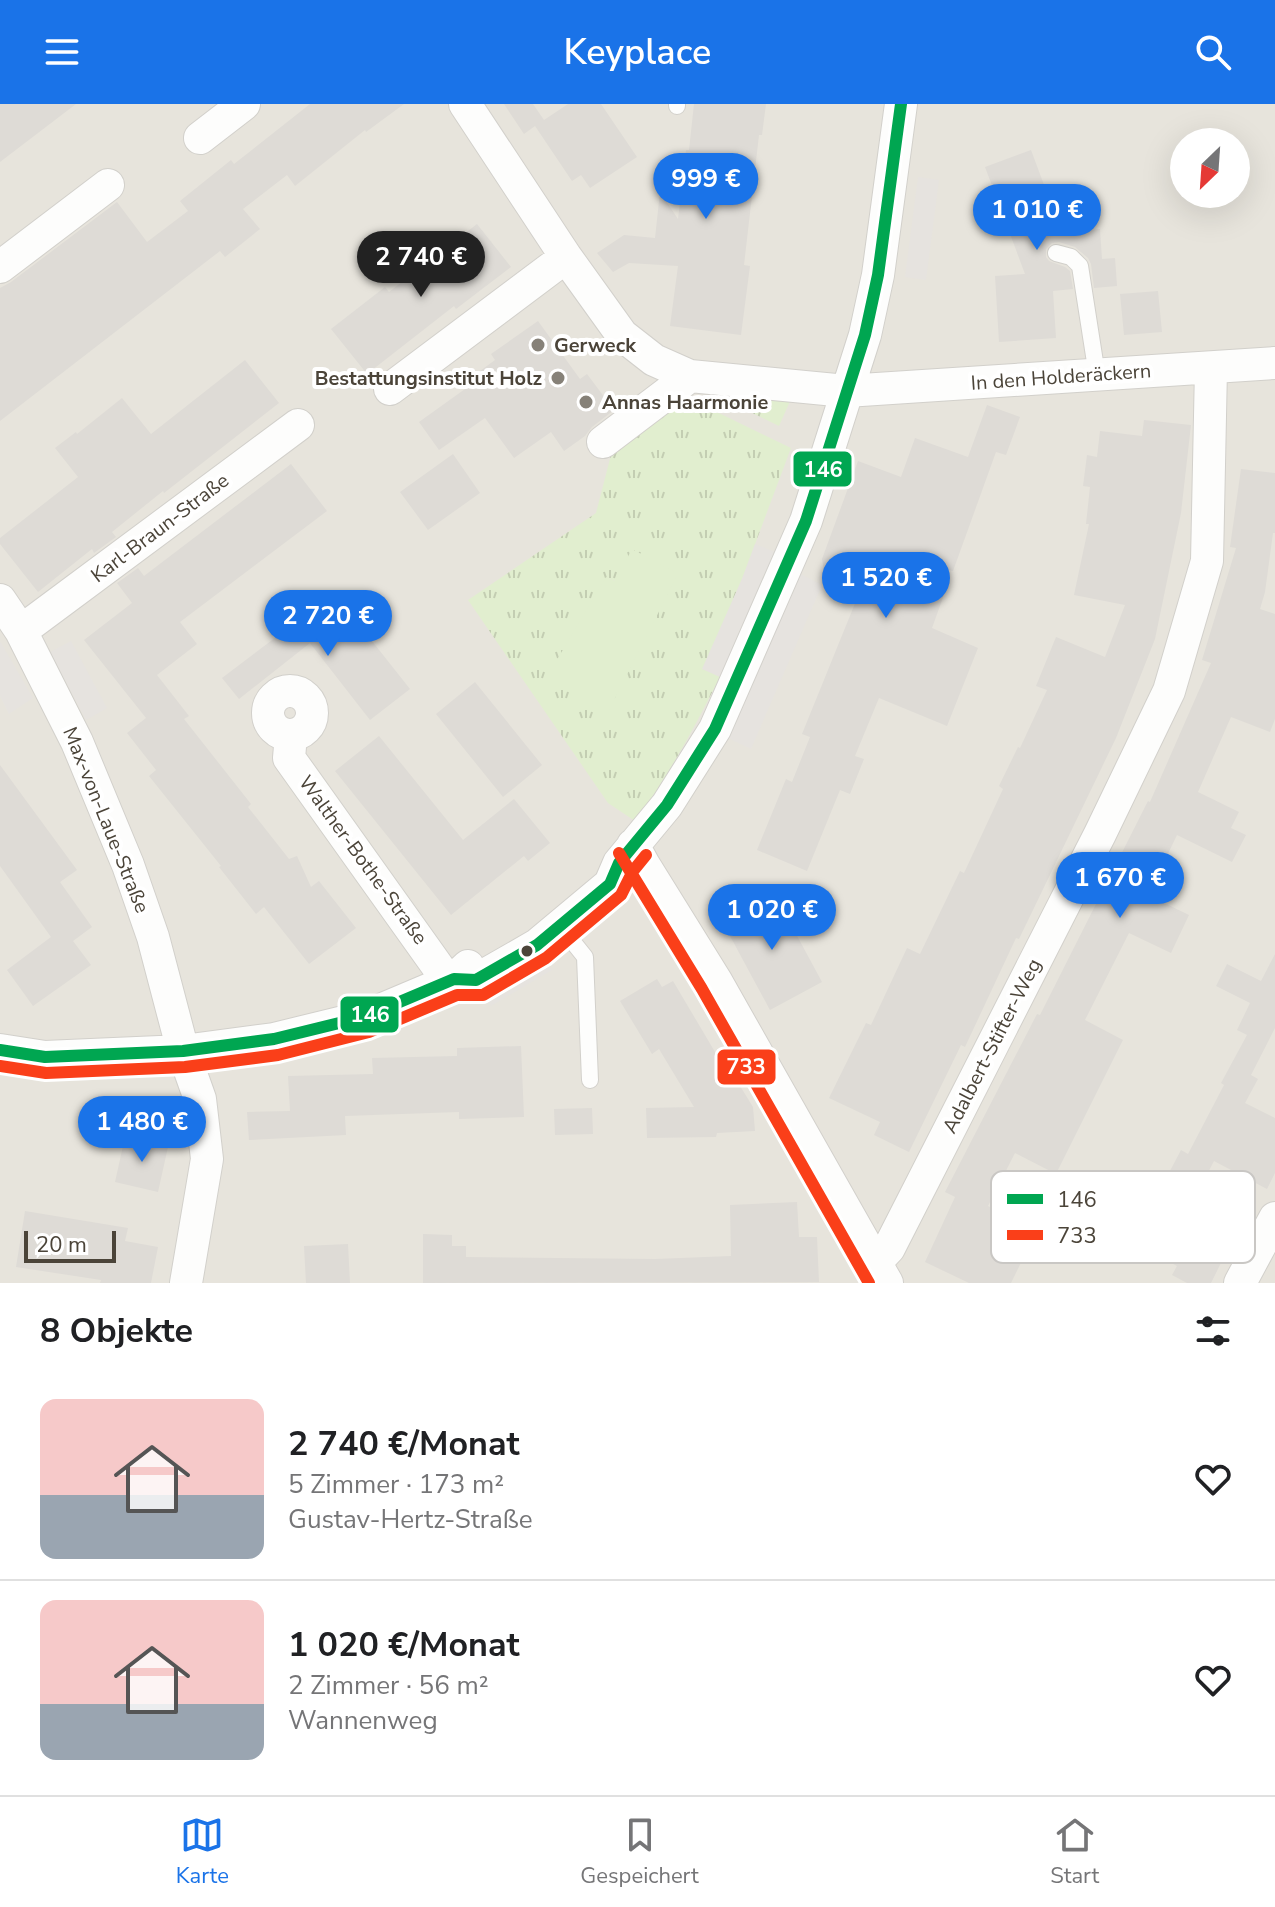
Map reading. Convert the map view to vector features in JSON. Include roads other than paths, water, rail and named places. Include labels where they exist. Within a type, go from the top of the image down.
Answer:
[{"type":"street","points":[[200,138],[244,104]]},
{"type":"street","points":[[451,980],[476,980],[537,945],[610,884],[626,854],[667,805],[715,729],[806,521],[865,335],[878,275],[901,104]]},
{"type":"street","name":"In den Holderäckern","points":[[467,105],[566,257],[622,335],[654,360],[690,376],[846,391],[1275,363]]},
{"type":"street","points":[[0,267],[108,185]]},
{"type":"street","points":[[390,389],[566,257]]},
{"type":"street","name":"Adalbert-Stifter-Weg","points":[[882,1272],[889,1248],[1100,834],[1169,691],[1207,561],[1211,368]]},
{"type":"street","points":[[603,442],[690,376]]},
{"type":"street","name":"Karl-Braun-Straße","points":[[21,631],[298,425]]},
{"type":"street","name":"Max-von-Laue-Straße","points":[[0,600],[21,631],[77,742],[128,865],[153,937],[183,1051],[200,1099],[207,1159],[186,1283]]},
{"type":"street","name":"Walther-Bothe-Straße","points":[[291,735],[289,758],[451,980]]},
{"type":"street","points":[[626,854],[716,981],[882,1272]]},
{"type":"street","points":[[0,1050],[45,1057],[183,1051],[274,1039],[364,1017],[451,980],[539,918],[592,873],[626,854]]},
{"type":"street","points":[[1255,1255],[1275,1218]]},
{"type":"street","points":[[1240,1283],[1251,1263]]},
{"type":"lane","points":[[1056,253],[1071,257],[1080,266],[1097,375]]},
{"type":"lane","points":[[561,927],[585,957],[590,1080]]},
{"type":"place","name":"Gerweck","points":[[538,345]]},
{"type":"place","name":"Bestattungsinstitut Holz","points":[[558,378]]},
{"type":"place","name":"Annas Haarmonie","points":[[586,402]]}]
